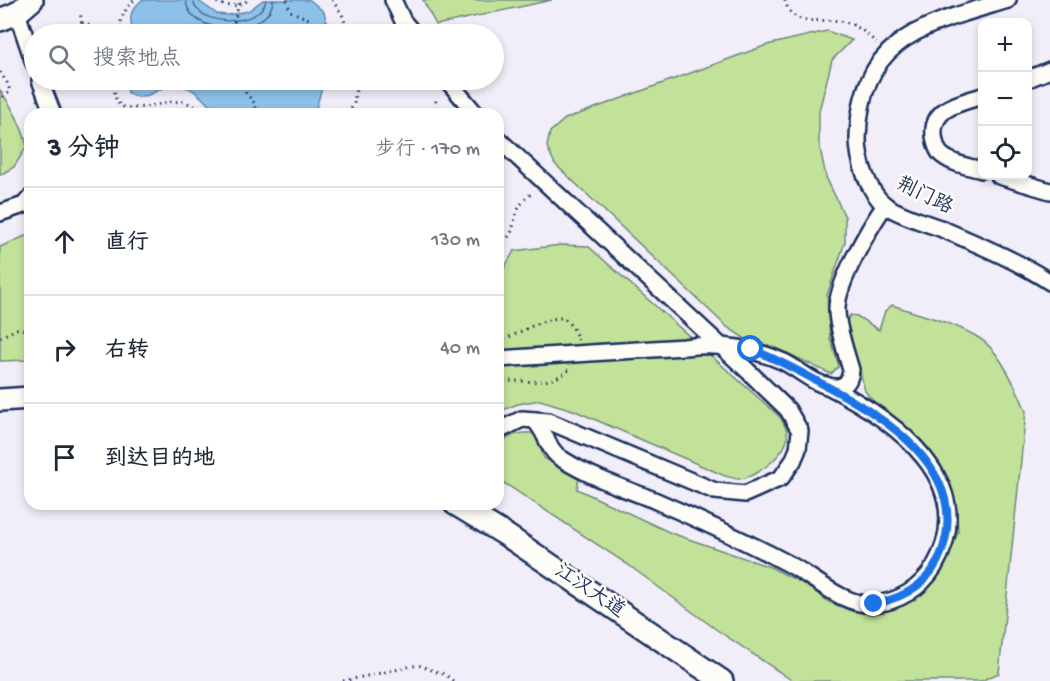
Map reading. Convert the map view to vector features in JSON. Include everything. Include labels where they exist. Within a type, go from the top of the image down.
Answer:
[{"type":"main road","points":[[0,400],[24,398]]},
{"type":"main road","name":"江汉大道","points":[[465,510],[506,535],[722,681]]},
{"type":"street","points":[[393,0],[406,24]]},
{"type":"street","name":"荆门路","points":[[1008,0],[949,17],[911,33],[886,55],[864,93],[858,148],[861,163],[873,188],[885,205],[974,242],[1032,270],[1050,282]]},
{"type":"street","points":[[16,11],[24,34]]},
{"type":"street","points":[[1032,77],[1050,70]]},
{"type":"street","points":[[44,90],[51,108]]},
{"type":"street","points":[[456,90],[471,108]]},
{"type":"street","points":[[978,97],[943,111],[934,126],[936,145],[944,157],[978,169]]},
{"type":"street","points":[[504,145],[788,410],[800,431],[798,449],[781,478],[745,494],[716,491],[573,429],[548,421],[522,419],[504,428]]},
{"type":"street","points":[[1013,180],[1050,191]]},
{"type":"street","points":[[0,213],[24,205]]},
{"type":"street","points":[[826,385],[837,387],[845,385],[850,380],[851,370],[836,311],[838,300],[848,272],[870,228],[885,205]]},
{"type":"street","points":[[504,358],[705,344],[751,349],[826,385],[877,414],[904,436],[933,472],[945,496],[949,521],[947,536],[928,577],[909,593],[874,604],[854,603],[791,565],[739,538],[581,470],[552,453],[545,433],[534,420]]},
{"type":"path","points":[[121,24],[120,20],[134,0]]},
{"type":"path","points":[[211,0],[224,5],[238,5],[248,0]]},
{"type":"path","points":[[234,24],[240,0]]},
{"type":"path","points":[[287,0],[290,11],[311,20],[311,24]]},
{"type":"path","points":[[332,0],[342,14],[346,24]]},
{"type":"path","points":[[785,0],[789,13],[801,20],[832,20],[853,25],[866,33],[886,55]]},
{"type":"path","points":[[80,11],[82,23]]},
{"type":"path","points":[[0,72],[10,92],[0,98]]},
{"type":"path","points":[[114,90],[120,106],[138,108],[181,103],[190,104],[195,108]]},
{"type":"path","points":[[246,90],[256,108]]},
{"type":"path","points":[[352,108],[356,90]]},
{"type":"path","points":[[435,108],[436,100]]},
{"type":"path","points":[[504,240],[513,231],[517,211],[522,202],[532,193]]},
{"type":"path","points":[[504,339],[544,321],[564,318],[573,328],[578,339],[578,346]]},
{"type":"path","points":[[0,337],[17,329],[24,330]]},
{"type":"path","points":[[504,382],[547,382],[560,377],[573,367]]},
{"type":"path","points":[[343,681],[418,665],[446,675],[453,681]]},
{"type":"green space","points":[[423,0],[552,0],[441,24],[435,24]]},
{"type":"green space","points":[[827,31],[852,40],[832,60],[819,111],[819,143],[826,177],[845,217],[845,242],[827,295],[830,338],[839,366],[831,374],[781,350],[744,338],[727,327],[555,164],[547,147],[550,132],[565,119],[767,45]]},
{"type":"green space","points":[[0,90],[22,131],[24,151],[14,167],[0,175]]},
{"type":"green space","points":[[24,237],[24,360],[0,361],[0,247]]},
{"type":"green space","points":[[561,245],[588,246],[780,417],[786,430],[787,440],[779,455],[752,475],[736,479],[573,410],[540,400],[518,404],[504,410],[504,268],[514,251]]},
{"type":"green space","points":[[892,305],[936,319],[979,338],[994,351],[1001,361],[1026,411],[999,673],[981,681],[793,681],[717,630],[627,564],[504,483],[504,441],[514,435],[535,434],[544,458],[579,478],[577,489],[671,533],[770,567],[806,585],[829,602],[854,612],[874,612],[894,608],[913,600],[925,592],[945,566],[958,532],[956,502],[945,475],[932,455],[906,426],[873,401],[865,391],[847,321],[850,315],[857,316],[879,330],[885,311]]},
{"type":"water","points":[[142,0],[197,0],[217,14],[228,15],[248,11],[263,0],[310,0],[324,12],[327,24],[131,24],[133,10]]},
{"type":"water","points":[[128,90],[159,90],[142,97],[128,93]]},
{"type":"water","points":[[193,90],[321,90],[316,108],[212,108]]},
{"type":"route","points":[[751,349],[784,363],[877,414],[904,436],[938,479],[945,496],[949,521],[947,536],[940,555],[928,577],[909,593],[874,604]]}]
